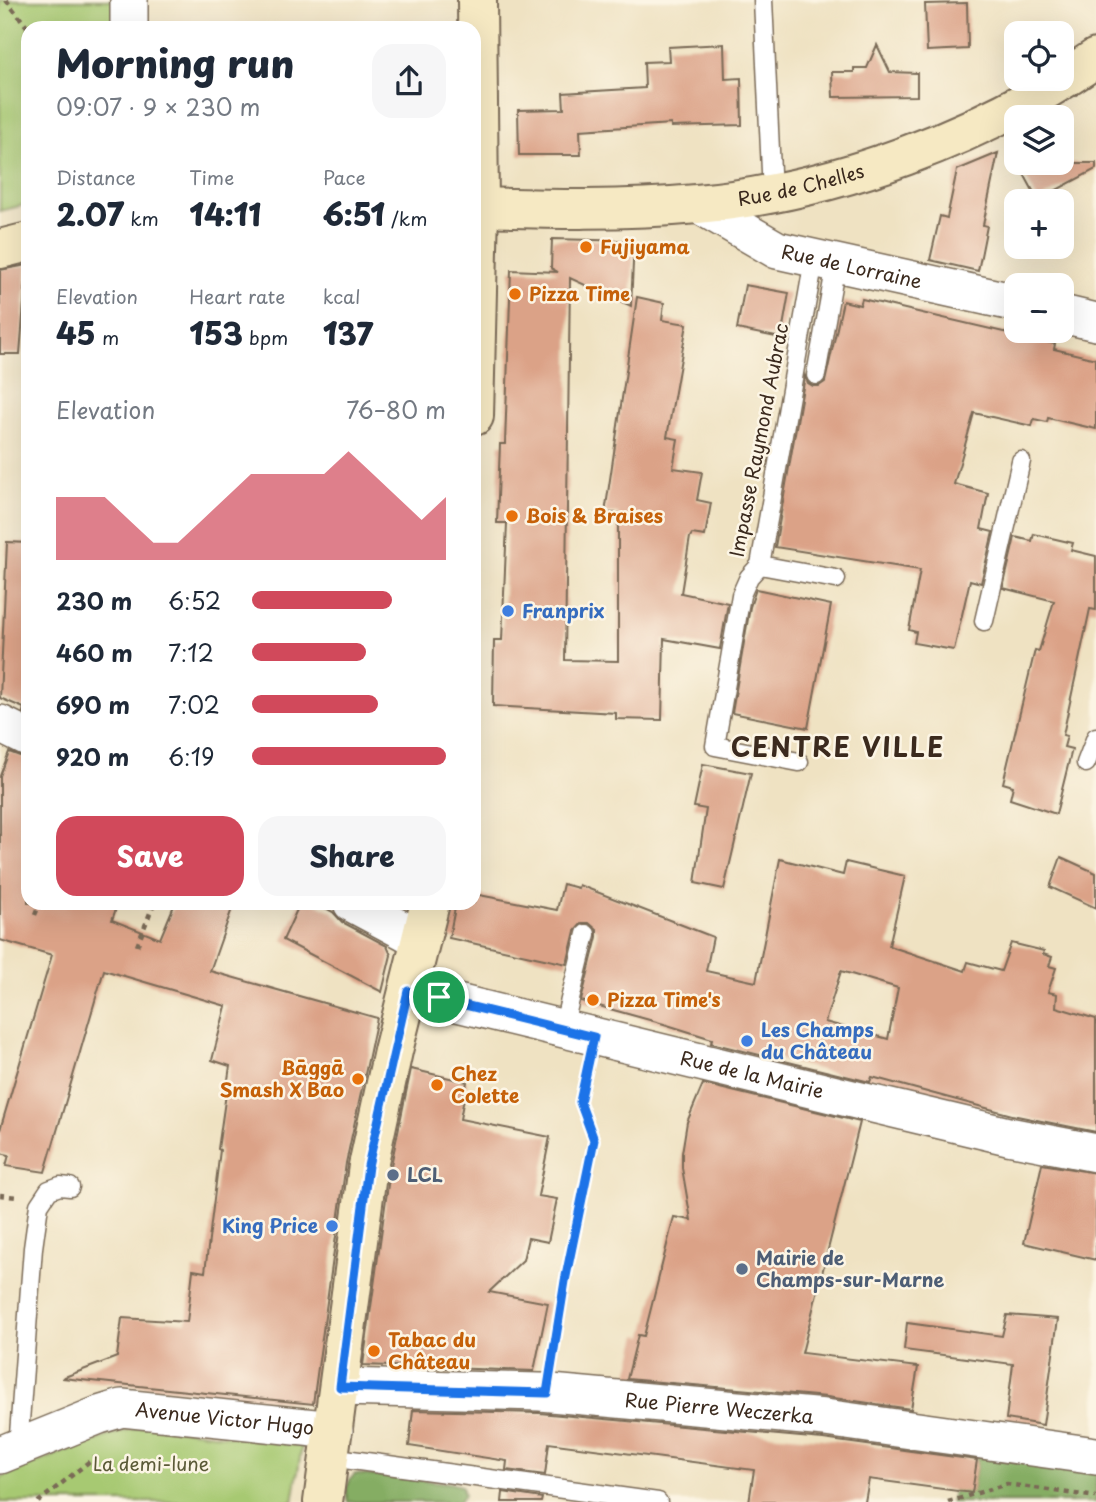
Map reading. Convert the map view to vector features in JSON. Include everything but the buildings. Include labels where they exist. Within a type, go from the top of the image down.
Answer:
[{"type":"main road","points":[[477,0],[477,21]]},
{"type":"main road","name":"Rue de Chelles","points":[[481,207],[567,209],[698,204],[772,193],[869,167],[976,126],[1063,80],[1096,58]]},
{"type":"main road","points":[[0,249],[21,244]]},
{"type":"main road","points":[[323,1502],[368,1166],[428,910]]},
{"type":"street","points":[[129,0],[130,21]]},
{"type":"street","name":"Rue de Lorraine","points":[[698,204],[777,250],[1004,300]]},
{"type":"street","points":[[1074,317],[1096,323]]},
{"type":"street","points":[[0,724],[21,734]]},
{"type":"street","points":[[365,910],[421,940]]},
{"type":"street","name":"Rue de la Mairie","points":[[408,991],[1007,1136],[1096,1153]]},
{"type":"street","name":"Rue Pierre Weczerka","points":[[340,1387],[547,1393],[825,1418],[1096,1456]]},
{"type":"street","name":"Avenue Victor Hugo","points":[[9,1451],[122,1408],[332,1443]]},
{"type":"lane","points":[[763,0],[772,193]]},
{"type":"lane","points":[[816,375],[825,262]]},
{"type":"lane","name":"Impasse Raymond Aubrac","points":[[799,762],[715,746],[741,595],[749,576],[760,565],[774,516],[796,391],[825,262]]},
{"type":"lane","points":[[984,621],[1021,461]]},
{"type":"lane","points":[[760,565],[836,579]]},
{"type":"lane","points":[[1086,764],[1096,737]]},
{"type":"lane","points":[[579,1032],[586,934]]},
{"type":"lane","points":[[9,1451],[39,1205],[49,1190],[70,1186]]},
{"type":"lane","points":[[332,1443],[657,1502]]},
{"type":"path","points":[[6,0],[22,21]]},
{"type":"path","points":[[35,915],[37,910]]},
{"type":"path","points":[[137,946],[151,910]]},
{"type":"path","points":[[547,1393],[565,1281],[594,1140],[580,1102],[579,1032]]},
{"type":"path","points":[[38,1502],[99,1454]]},
{"type":"path","points":[[948,1502],[1007,1485],[1096,1497]]},
{"type":"green space","points":[[0,0],[118,0],[119,21],[21,21],[21,206],[0,211]]},
{"type":"green space","name":"La demi-lune","points":[[148,1425],[302,1446],[293,1502],[0,1502],[0,1478],[63,1452]]},
{"type":"green space","points":[[978,1451],[1096,1464],[1096,1502],[951,1502],[953,1490],[972,1492]]},
{"type":"green space","points":[[355,1474],[451,1483],[462,1486],[464,1495],[459,1502],[348,1502],[347,1487]]},
{"type":"place","name":"Fujiyama","points":[[586,247]]},
{"type":"place","name":"Pizza Time","points":[[515,294]]},
{"type":"place","name":"Bois & Braises","points":[[512,516]]},
{"type":"place","name":"Franprix","points":[[508,611]]},
{"type":"place","name":"Pizza Time's","points":[[593,1000]]},
{"type":"place","name":"Les Champs du Château","points":[[747,1041]]},
{"type":"place","name":"Bāggā Smash X Bao","points":[[358,1079]]},
{"type":"place","name":"Chez Colette","points":[[437,1085]]},
{"type":"place","name":"LCL","points":[[393,1175]]},
{"type":"place","name":"King Price","points":[[332,1226]]},
{"type":"place","name":"Mairie de Champs-sur-Marne","points":[[742,1269]]},
{"type":"place","name":"Tabac du Château","points":[[374,1351]]},
{"type":"district","name":"CENTRE VILLE","points":[[838,748]]},
{"type":"route","points":[[408,991],[439,997],[594,1037],[580,1102],[594,1140],[565,1281],[547,1393],[340,1387],[368,1166],[408,991]]}]
